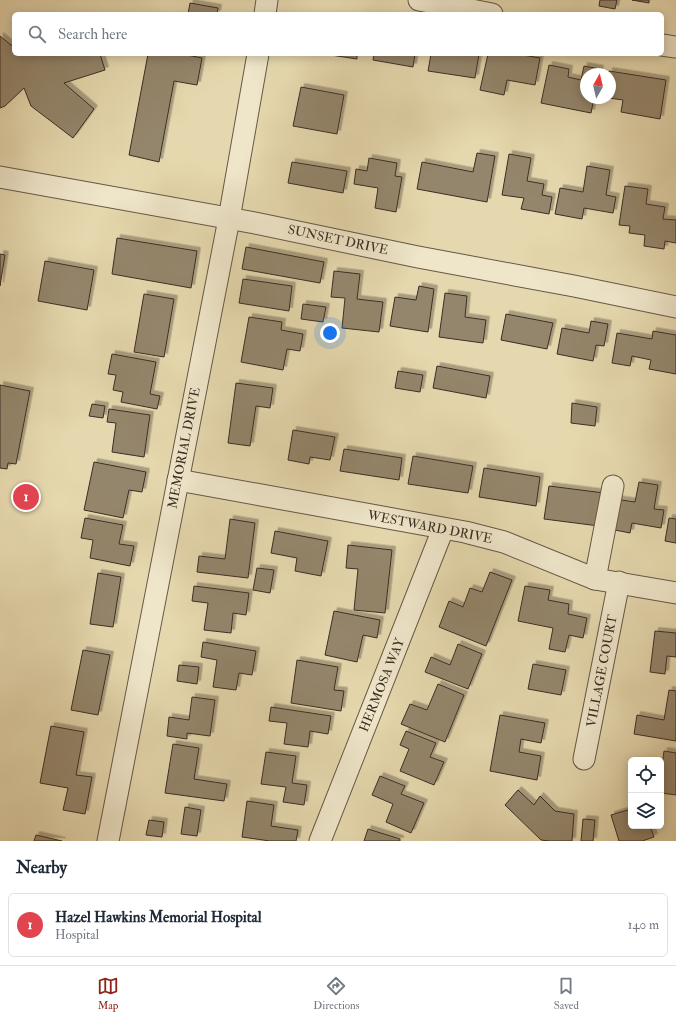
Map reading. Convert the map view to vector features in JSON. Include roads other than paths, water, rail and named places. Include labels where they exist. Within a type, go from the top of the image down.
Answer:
[{"type":"street","points":[[264,12],[267,0]]},
{"type":"street","points":[[419,0],[482,12]]},
{"type":"street","points":[[664,45],[676,47]]},
{"type":"street","name":"MEMORIAL DRIVE","points":[[108,841],[229,218],[258,56]]},
{"type":"street","name":"SUNSET DRIVE","points":[[0,176],[229,218],[418,257],[567,284],[676,306]]},
{"type":"street","name":"WESTWARD DRIVE","points":[[178,480],[443,529],[504,542],[595,579],[676,593]]},
{"type":"street","points":[[595,579],[613,486]]},
{"type":"street","name":"HERMOSA WAY","points":[[320,841],[443,529]]},
{"type":"street","name":"VILLAGE COURT","points":[[584,759],[619,582]]},
{"type":"place","name":"Hazel Hawkins Memorial Hospital","points":[[26,497]]}]
